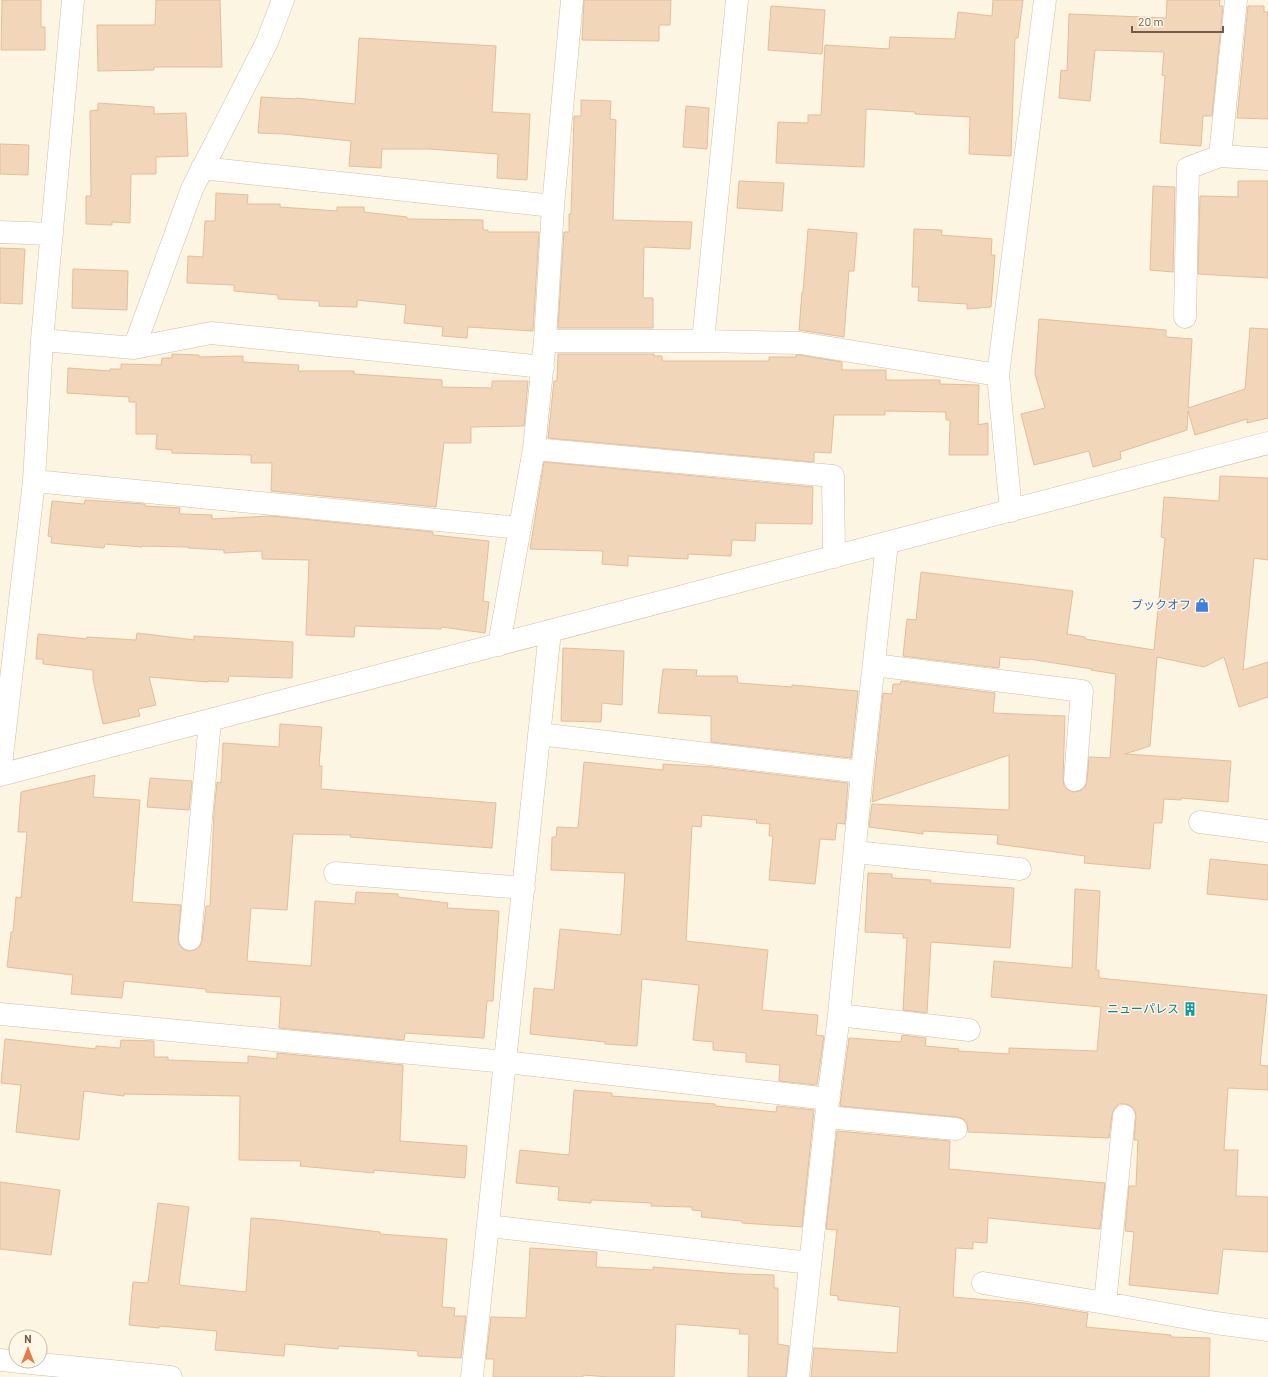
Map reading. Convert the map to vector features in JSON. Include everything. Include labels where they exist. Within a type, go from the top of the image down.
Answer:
[{"type":"street","points":[[73,0],[42,340],[34,481],[0,774],[210,721],[1268,443]]},
{"type":"street","points":[[134,348],[192,189],[267,42],[283,0]]},
{"type":"street","points":[[498,645],[534,449],[543,367],[553,206],[572,0]]},
{"type":"street","points":[[703,340],[737,0]]},
{"type":"street","points":[[1011,511],[998,375],[1045,0]]},
{"type":"street","points":[[1220,156],[1236,0]]},
{"type":"street","points":[[1185,317],[1188,168],[1220,156],[1268,159]]},
{"type":"street","points":[[202,168],[553,206]]},
{"type":"street","points":[[0,232],[52,234]]},
{"type":"street","points":[[42,340],[134,348],[211,333],[543,367]]},
{"type":"street","points":[[545,341],[703,340],[800,342],[998,375]]},
{"type":"street","points":[[534,449],[833,476],[834,558]]},
{"type":"street","points":[[34,481],[520,528]]},
{"type":"street","points":[[798,1377],[827,1108],[839,1015],[862,772],[887,543]]},
{"type":"street","points":[[472,1377],[550,631]]},
{"type":"street","points":[[874,665],[1082,691],[1075,780]]},
{"type":"street","points":[[190,939],[210,721]]},
{"type":"street","points":[[539,734],[862,772]]},
{"type":"street","points":[[1200,822],[1268,831]]},
{"type":"street","points":[[855,852],[1020,869]]},
{"type":"street","points":[[335,873],[524,888]]},
{"type":"street","points":[[0,1014],[506,1062],[827,1108],[956,1129]]},
{"type":"street","points":[[839,1015],[969,1030]]},
{"type":"street","points":[[1105,1303],[1124,1116]]},
{"type":"street","points":[[488,1226],[810,1263]]},
{"type":"street","points":[[983,1283],[1216,1323],[1268,1330]]},
{"type":"street","points":[[0,1360],[172,1377]]},
{"type":"building","points":[[2,0],[41,0],[41,27],[45,27],[45,50],[1,50]]},
{"type":"building","points":[[156,0],[220,0],[222,67],[154,67],[154,70],[98,71],[97,25],[155,25]]},
{"type":"building","points":[[584,0],[671,0],[670,25],[659,25],[659,41],[582,40]]},
{"type":"building","points":[[993,0],[1023,0],[1018,38],[1015,38],[1011,156],[969,154],[970,117],[915,114],[915,112],[866,109],[864,167],[776,163],[778,122],[808,123],[808,115],[821,115],[825,45],[889,49],[890,37],[955,39],[958,12],[992,16]]},
{"type":"building","points":[[1167,0],[1220,0],[1219,6],[1223,6],[1212,116],[1203,116],[1201,146],[1160,143],[1165,76],[1162,75],[1164,52],[1095,50],[1090,101],[1059,98],[1061,70],[1067,71],[1069,14],[1166,18]]},
{"type":"building","points":[[771,6],[825,10],[822,54],[768,50]]},
{"type":"building","points":[[1248,6],[1264,6],[1264,12],[1268,12],[1268,119],[1237,118]]},
{"type":"building","points":[[359,38],[496,46],[492,112],[530,114],[527,180],[497,178],[498,154],[429,149],[382,149],[381,168],[349,166],[351,141],[284,134],[258,133],[261,97],[296,98],[355,104]]},
{"type":"building","points":[[581,100],[611,101],[610,119],[616,120],[613,220],[692,222],[690,249],[644,247],[643,298],[653,298],[653,328],[558,328],[564,232],[569,232],[569,214],[571,214],[574,116],[581,116]]},
{"type":"building","points":[[98,103],[154,107],[154,114],[186,113],[188,156],[156,157],[156,174],[131,174],[130,223],[112,222],[112,225],[86,224],[86,196],[91,196],[90,111],[98,110]]},
{"type":"building","points":[[686,106],[709,108],[707,149],[683,147]]},
{"type":"building","points":[[0,144],[29,145],[28,175],[0,174]]},
{"type":"building","points":[[739,181],[784,183],[782,211],[737,208]]},
{"type":"building","points":[[1238,181],[1268,181],[1268,278],[1198,274],[1200,196],[1238,197]]},
{"type":"building","points":[[1153,186],[1175,187],[1173,272],[1150,270]]},
{"type":"building","points":[[216,193],[248,195],[247,204],[280,204],[280,207],[337,211],[337,207],[364,207],[364,212],[407,217],[407,219],[483,220],[483,230],[488,230],[488,232],[539,232],[533,331],[468,327],[467,338],[442,336],[443,327],[404,323],[406,305],[357,300],[357,307],[319,306],[319,301],[278,299],[278,295],[234,291],[234,285],[187,283],[188,256],[203,257],[205,221],[215,221]]},
{"type":"building","points":[[808,229],[857,233],[854,271],[849,271],[844,337],[799,330]]},
{"type":"building","points":[[914,229],[942,230],[941,235],[992,239],[991,255],[995,255],[991,307],[967,309],[967,304],[918,301],[919,287],[912,287]]},
{"type":"building","points":[[0,248],[25,249],[22,304],[0,303]]},
{"type":"building","points":[[73,269],[128,271],[127,310],[72,308]]},
{"type":"building","points":[[1039,319],[1166,330],[1166,337],[1192,339],[1188,408],[1245,389],[1250,328],[1268,329],[1268,418],[1247,423],[1247,419],[1195,435],[1188,411],[1187,430],[1120,452],[1121,459],[1093,467],[1089,451],[1034,465],[1021,414],[1045,408],[1035,374]]},
{"type":"building","points":[[172,354],[199,355],[199,357],[243,356],[243,362],[299,365],[298,371],[354,371],[354,374],[442,380],[442,387],[492,388],[492,381],[528,381],[524,426],[471,427],[471,443],[444,443],[436,507],[271,491],[272,463],[251,463],[251,455],[172,453],[172,450],[156,449],[157,434],[136,434],[136,402],[129,402],[129,397],[67,393],[68,368],[110,371],[110,369],[121,369],[121,364],[161,365],[162,358],[172,358]]},
{"type":"building","points":[[558,354],[654,354],[654,356],[662,356],[662,361],[769,361],[769,357],[796,357],[796,355],[799,355],[842,362],[842,370],[886,370],[886,380],[940,380],[940,384],[979,385],[978,425],[988,423],[988,455],[949,455],[950,420],[946,420],[946,412],[885,411],[885,415],[834,415],[831,453],[814,452],[814,462],[548,438],[554,381],[557,381]]},
{"type":"building","points":[[544,462],[813,487],[812,524],[756,523],[755,541],[732,540],[731,556],[688,554],[688,559],[628,556],[628,566],[602,564],[603,551],[530,549]]},
{"type":"building","points":[[1220,476],[1268,478],[1268,560],[1254,558],[1243,670],[1268,662],[1268,697],[1239,707],[1224,657],[1204,667],[1157,657],[1150,746],[1125,754],[1231,761],[1228,802],[1181,798],[1181,800],[1164,799],[1162,823],[1154,823],[1150,869],[1084,863],[1085,856],[997,844],[998,835],[923,831],[923,834],[869,827],[872,804],[1009,810],[1009,755],[872,802],[883,693],[892,694],[893,684],[900,684],[901,681],[995,693],[993,713],[1065,716],[1063,779],[1064,786],[1068,790],[1074,792],[1080,791],[1085,787],[1089,757],[1110,758],[1116,674],[1029,659],[1000,657],[999,668],[903,656],[907,619],[916,620],[921,572],[1073,591],[1067,634],[1085,637],[1085,639],[1154,650],[1165,538],[1161,537],[1164,497],[1219,501]]},
{"type":"building","points":[[85,500],[180,508],[179,514],[212,515],[212,519],[271,516],[433,532],[433,535],[489,541],[483,601],[489,602],[485,633],[442,627],[441,629],[355,626],[354,637],[306,635],[309,560],[262,559],[262,551],[224,553],[224,550],[188,547],[142,547],[105,544],[104,548],[51,543],[52,537],[48,536],[52,501],[84,504]]},
{"type":"building","points":[[137,633],[194,640],[194,636],[293,642],[292,678],[229,676],[228,682],[208,682],[149,677],[156,705],[138,709],[140,716],[103,724],[93,679],[93,670],[43,664],[43,659],[36,659],[38,634],[87,639],[87,637],[136,640]]},
{"type":"building","points":[[563,648],[624,651],[622,705],[602,703],[601,722],[561,721]]},
{"type":"building","points":[[663,669],[697,670],[696,676],[737,676],[738,683],[792,687],[792,685],[858,691],[851,758],[711,742],[711,716],[658,713]]},
{"type":"building","points":[[280,724],[322,727],[319,766],[322,766],[321,789],[496,803],[492,848],[350,837],[351,835],[293,834],[287,910],[251,908],[247,961],[311,966],[315,901],[355,904],[356,892],[398,894],[398,897],[448,903],[447,908],[499,911],[493,1001],[487,1001],[484,1038],[405,1033],[404,1040],[279,1028],[281,997],[206,992],[206,989],[124,981],[122,998],[71,994],[73,975],[7,967],[11,932],[13,932],[16,897],[21,898],[27,832],[18,832],[21,792],[95,775],[93,797],[140,800],[132,902],[181,905],[178,938],[179,944],[183,949],[188,951],[195,950],[200,946],[202,941],[206,906],[210,906],[214,812],[217,782],[221,783],[223,743],[279,747]]},
{"type":"building","points":[[584,762],[663,770],[663,764],[712,767],[848,783],[845,824],[837,823],[835,840],[820,839],[815,884],[769,880],[773,836],[769,836],[770,824],[756,823],[757,820],[702,815],[701,827],[692,826],[686,941],[768,950],[762,1010],[818,1015],[816,1035],[824,1036],[817,1085],[779,1081],[780,1065],[746,1062],[746,1053],[713,1050],[713,1042],[693,1040],[699,985],[642,979],[637,1046],[605,1044],[605,1042],[530,1034],[534,988],[554,990],[560,929],[621,935],[625,873],[551,870],[552,837],[556,837],[557,827],[578,828]]},
{"type":"building","points":[[150,778],[192,781],[189,810],[147,807]]},
{"type":"building","points":[[1210,859],[1268,865],[1268,900],[1207,894]]},
{"type":"building","points":[[868,873],[892,874],[892,878],[931,880],[930,883],[1014,888],[1010,948],[931,942],[927,1013],[903,1010],[907,938],[903,938],[903,934],[865,932]]},
{"type":"building","points":[[1075,889],[1100,891],[1096,970],[1099,970],[1099,978],[1267,995],[1260,1065],[1268,1066],[1268,1090],[1228,1088],[1224,1150],[1238,1150],[1236,1196],[1268,1197],[1268,1252],[1223,1249],[1218,1294],[1129,1285],[1134,1232],[1125,1231],[1129,1186],[1136,1186],[1138,1140],[1134,1140],[1136,1117],[1135,1111],[1131,1106],[1119,1104],[1114,1109],[1109,1138],[968,1132],[967,1123],[963,1119],[957,1117],[840,1106],[849,1038],[901,1042],[902,1035],[926,1038],[925,1046],[959,1049],[958,1051],[1009,1054],[1009,1048],[1097,1051],[1101,1007],[991,997],[994,961],[1072,968]]},
{"type":"building","points":[[5,1039],[96,1049],[96,1046],[120,1048],[121,1040],[154,1041],[154,1057],[168,1057],[168,1060],[248,1063],[248,1056],[277,1059],[277,1053],[403,1065],[400,1141],[467,1146],[465,1178],[374,1170],[374,1173],[300,1166],[301,1161],[239,1160],[240,1096],[124,1094],[124,1096],[84,1091],[79,1140],[16,1132],[21,1085],[1,1083]]},
{"type":"building","points":[[574,1090],[612,1093],[612,1096],[715,1104],[715,1106],[776,1112],[777,1106],[814,1110],[802,1227],[742,1223],[742,1221],[701,1217],[702,1211],[692,1210],[692,1207],[651,1206],[651,1203],[591,1200],[591,1203],[558,1200],[559,1187],[516,1183],[520,1150],[569,1155]]},
{"type":"building","points":[[837,1131],[950,1141],[949,1169],[1105,1183],[1100,1229],[988,1218],[987,1243],[973,1242],[973,1249],[956,1248],[953,1297],[1025,1303],[1088,1313],[1086,1327],[1171,1335],[1171,1337],[1210,1338],[1209,1377],[811,1377],[814,1348],[897,1353],[900,1307],[838,1300],[838,1296],[830,1295],[837,1230],[826,1229]]},
{"type":"building","points":[[0,1182],[60,1190],[51,1255],[0,1249]]},
{"type":"building","points":[[158,1203],[189,1207],[179,1285],[246,1292],[251,1218],[380,1232],[380,1234],[447,1239],[442,1307],[455,1308],[454,1316],[466,1316],[461,1358],[418,1356],[418,1351],[339,1346],[338,1349],[285,1344],[284,1356],[215,1350],[217,1331],[129,1325],[133,1282],[148,1283]]},
{"type":"building","points":[[530,1248],[597,1252],[596,1267],[653,1270],[653,1267],[738,1274],[774,1275],[774,1288],[778,1288],[778,1344],[789,1346],[786,1377],[748,1377],[749,1334],[739,1334],[740,1329],[676,1324],[674,1377],[609,1377],[583,1375],[583,1377],[493,1377],[494,1359],[486,1359],[491,1317],[526,1318]]},
{"type":"place","name":"ブックオフ","points":[[1202,605]]},
{"type":"place","name":"ニューパレス","points":[[1190,1009]]}]
